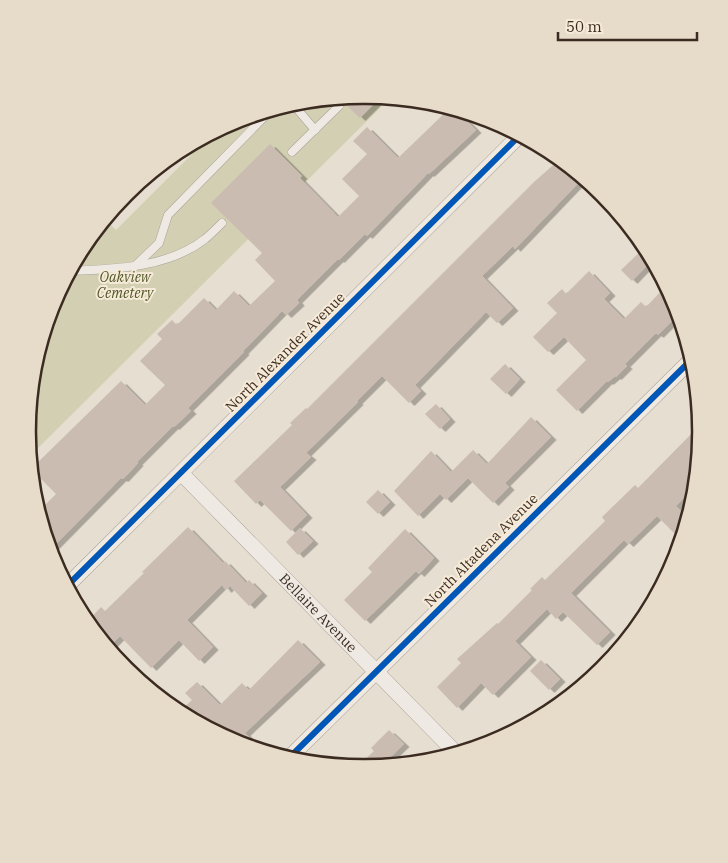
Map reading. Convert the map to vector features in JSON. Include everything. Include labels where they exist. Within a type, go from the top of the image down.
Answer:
[{"type":"street","name":"North Alexander Avenue","points":[[72,581],[514,141]]},
{"type":"street","name":"North Altadena Avenue","points":[[294,752],[685,366]]},
{"type":"street","name":"Bellaire Avenue","points":[[182,473],[451,748]]},
{"type":"lane","points":[[292,152],[339,106]]},
{"type":"lane","points":[[298,110],[316,130]]},
{"type":"lane","points":[[135,266],[159,243],[168,215],[261,120]]},
{"type":"lane","points":[[79,270],[135,266],[176,255],[204,240],[222,223]]},
{"type":"green space","name":"Oakview Cemetery","points":[[343,104],[384,104],[37,449],[39,389],[47,347],[61,306],[91,249],[110,224],[116,230],[195,151],[219,138],[259,121],[300,110]]},
{"type":"building","points":[[345,104],[374,104],[360,118]]},
{"type":"building","points":[[444,114],[466,120],[476,130],[428,173],[367,236],[365,234],[338,259],[297,300],[299,303],[286,315],[282,311],[188,408],[191,411],[173,426],[123,479],[121,478],[56,544],[45,505],[56,494],[40,478],[38,462],[121,381],[145,405],[165,385],[140,361],[162,339],[157,334],[172,320],[177,325],[204,298],[216,310],[234,291],[249,306],[275,281],[255,260],[262,253],[211,203],[270,144],[302,176],[300,178],[338,217],[359,196],[342,179],[367,154],[353,141],[367,127],[398,158]]},
{"type":"building","points":[[554,164],[578,183],[515,249],[513,246],[482,276],[513,308],[497,323],[486,312],[415,385],[421,391],[409,403],[382,376],[357,401],[306,453],[311,457],[280,487],[307,515],[291,531],[260,500],[256,504],[234,481],[292,425],[290,423],[307,409],[534,182]]},
{"type":"building","points":[[639,253],[647,266],[632,281],[621,270]]},
{"type":"building","points":[[589,271],[610,293],[604,299],[624,319],[641,302],[646,307],[660,292],[672,321],[658,335],[656,333],[625,364],[627,366],[616,377],[607,381],[577,411],[556,390],[586,360],[564,337],[548,352],[533,337],[557,313],[547,303],[562,289],[566,294]]},
{"type":"building","points":[[505,364],[520,379],[506,394],[490,379]]},
{"type":"building","points":[[436,404],[450,419],[440,429],[425,414]]},
{"type":"building","points":[[531,417],[551,437],[505,483],[509,487],[493,503],[468,478],[446,500],[440,494],[418,516],[394,491],[431,451],[451,472],[473,450],[487,464]]},
{"type":"building","points":[[692,433],[689,474],[685,497],[676,506],[682,512],[675,534],[657,516],[628,544],[624,540],[571,593],[610,632],[597,645],[563,612],[556,619],[547,609],[515,641],[531,657],[493,695],[481,683],[457,708],[437,687],[461,663],[457,659],[498,624],[532,590],[530,589],[542,577],[545,580],[605,521],[602,517],[635,485],[638,488]]},
{"type":"building","points":[[378,490],[390,502],[378,514],[366,502]]},
{"type":"building","points":[[188,527],[223,563],[225,561],[246,583],[249,580],[262,593],[249,606],[230,586],[226,590],[222,585],[187,620],[213,647],[199,661],[179,640],[151,668],[120,636],[113,643],[93,616],[101,607],[105,611],[144,573],[142,572]]},
{"type":"building","points":[[300,528],[313,541],[298,555],[286,542]]},
{"type":"building","points":[[405,529],[434,558],[419,574],[416,571],[365,621],[344,600],[372,572],[368,568]]},
{"type":"building","points":[[298,640],[320,662],[245,733],[251,739],[219,725],[185,706],[192,700],[185,693],[197,682],[220,705],[242,683],[249,690]]},
{"type":"building","points":[[541,660],[560,679],[549,690],[530,671]]},
{"type":"building","points":[[389,730],[404,744],[389,758],[385,759],[366,759],[374,751],[371,748]]},
{"type":"cycle path","points":[[72,581],[514,141]]},
{"type":"cycle path","points":[[295,752],[685,366]]}]
